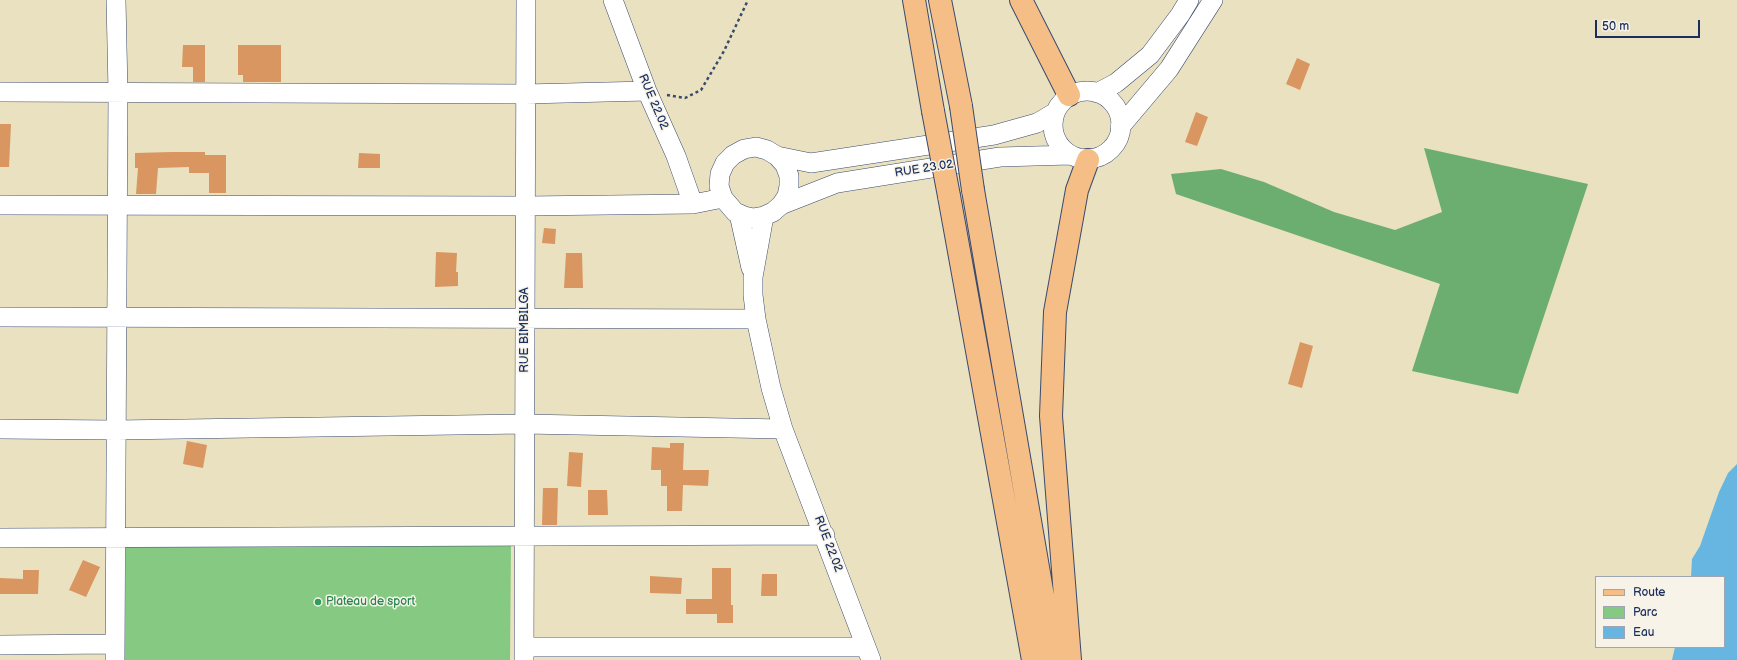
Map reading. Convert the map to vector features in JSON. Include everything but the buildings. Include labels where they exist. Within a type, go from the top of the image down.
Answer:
[{"type":"main road","points":[[914,0],[1033,660]]},
{"type":"main road","points":[[940,0],[961,106],[1054,660]]},
{"type":"main road","points":[[1021,0],[1069,95]]},
{"type":"main road","points":[[1070,660],[1051,416],[1055,312],[1077,190],[1079,157]]},
{"type":"street","points":[[0,645],[115,652],[118,316],[118,91],[116,0]]},
{"type":"street","name":"RUE BIMBILGA","points":[[524,654],[526,0]]},
{"type":"street","name":"RUE 22.02","points":[[612,0],[647,91],[676,156],[693,204]]},
{"type":"street","points":[[1097,93],[1116,83],[1150,55],[1180,15],[1189,0]]},
{"type":"street","name":"RUE 23.02","points":[[764,216],[781,206],[837,183],[1000,157],[1099,157],[1108,152],[1116,143],[1120,133],[1120,127],[1169,69],[1213,0]]},
{"type":"street","points":[[0,92],[118,91],[526,94],[647,91]]},
{"type":"street","points":[[1069,95],[1080,91],[1092,91],[1102,94],[1112,102],[1118,111],[1120,127]]},
{"type":"street","name":"RUE 23.02","points":[[723,198],[720,186],[720,174],[725,163],[733,155],[744,149],[756,147],[767,150],[778,156],[811,163],[994,135],[1037,123],[1054,113],[1060,103],[1069,95]]},
{"type":"street","points":[[1054,113],[1052,124],[1054,136],[1059,146],[1079,157]]},
{"type":"street","points":[[778,156],[785,165],[789,176],[790,186],[787,196],[781,206]]},
{"type":"street","points":[[0,205],[526,206],[693,204],[723,198],[728,206],[739,214],[753,218],[764,216],[753,278],[753,295],[756,319],[771,388],[783,429],[524,424],[116,430],[0,429]]},
{"type":"street","points":[[739,214],[753,278]]},
{"type":"street","points":[[0,317],[118,316],[756,319]]},
{"type":"street","name":"RUE 22.02","points":[[783,429],[825,535],[869,654]]},
{"type":"street","points":[[0,538],[825,535]]},
{"type":"street","points":[[524,654],[869,654]]},
{"type":"path","points":[[647,91],[685,98],[701,90],[724,51],[748,0]]},
{"type":"green space","points":[[1424,148],[1588,184],[1518,394],[1412,371],[1440,284],[1176,194],[1171,174],[1221,169],[1264,182],[1334,212],[1395,230],[1442,212]]},
{"type":"green space","name":"Plateau de sport","points":[[126,544],[511,544],[510,660],[125,660]]},
{"type":"water","points":[[1737,464],[1737,660],[1672,660],[1675,648],[1725,648],[1725,576],[1691,576],[1692,559],[1700,546],[1719,492],[1728,473]]},
{"type":"place","name":"Plateau de sport","points":[[318,602]]}]
